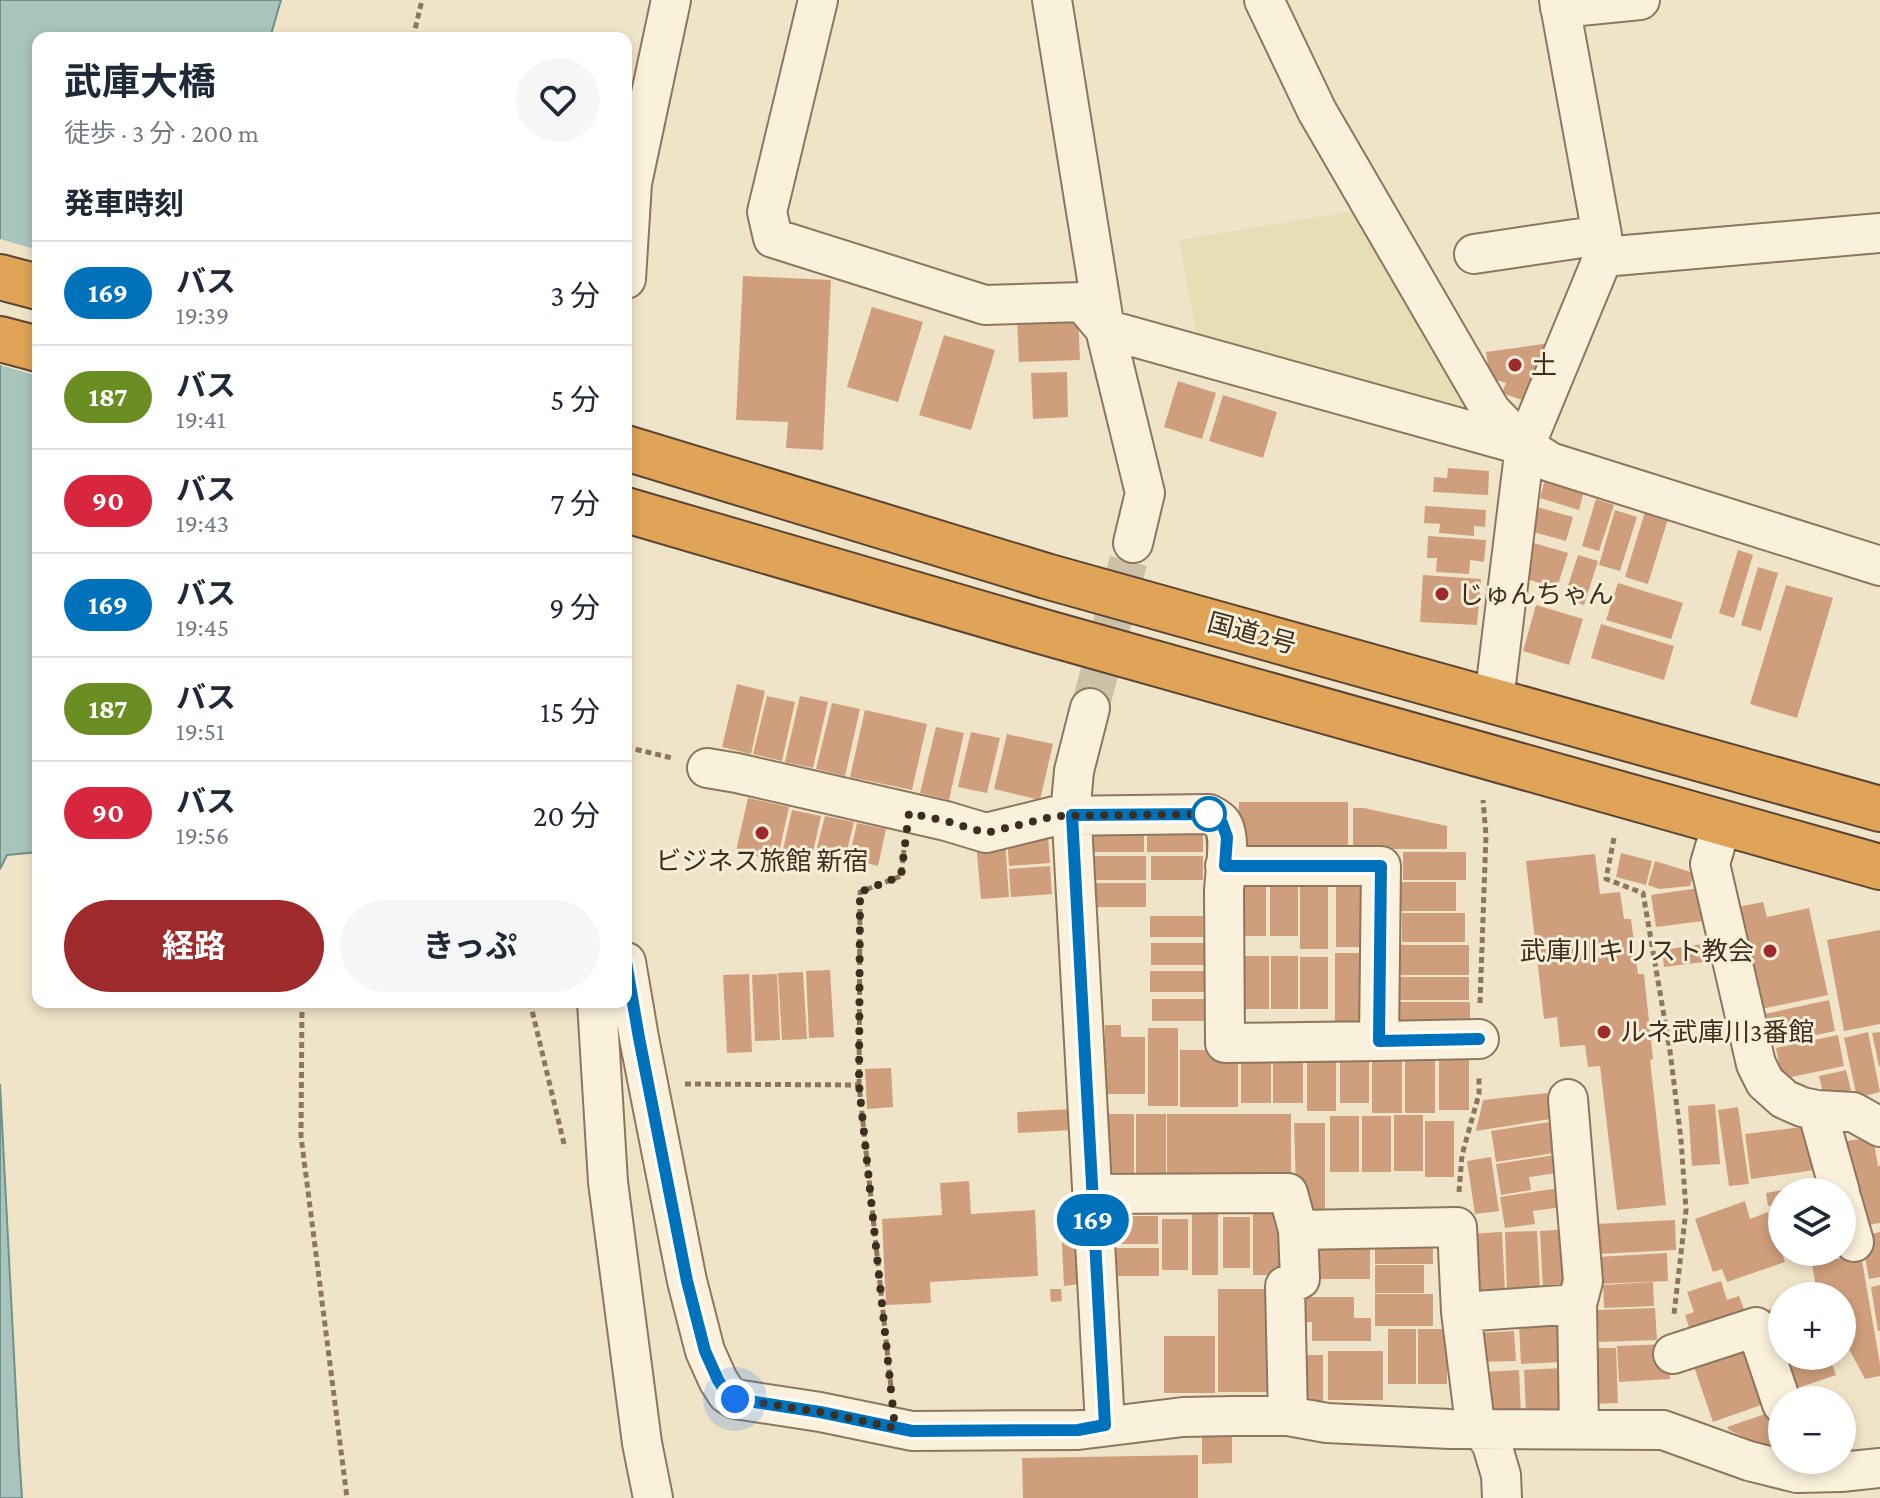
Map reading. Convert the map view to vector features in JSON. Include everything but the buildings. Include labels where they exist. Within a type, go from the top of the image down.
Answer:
[{"type":"highway","points":[[0,277],[32,285]]},
{"type":"highway","points":[[0,339],[32,347]]},
{"type":"highway","name":"国道2号","points":[[632,450],[1046,576],[1880,809]]},
{"type":"highway","points":[[632,512],[1044,632],[1880,867]]},
{"type":"street","points":[[632,183],[671,0]]},
{"type":"street","points":[[818,0],[767,212],[773,238],[985,305],[1082,302],[1105,329],[1525,446]]},
{"type":"street","points":[[1052,0],[1105,329],[1145,493],[1133,543]]},
{"type":"street","points":[[1264,0],[1317,111],[1491,411],[1525,446],[1550,462],[1880,566]]},
{"type":"street","points":[[1494,700],[1525,446],[1603,246],[1560,4],[1640,0]]},
{"type":"street","points":[[1474,254],[1880,233]]},
{"type":"street","points":[[1090,708],[1074,771],[1072,815],[1105,1425]]},
{"type":"street","points":[[707,768],[946,821],[986,833],[1055,816],[1209,814],[1222,823],[1227,837],[1224,890],[1225,1043],[1479,1039]]},
{"type":"street","points":[[1722,823],[1710,864],[1756,1064],[1765,1082],[1777,1094],[1802,1107],[1853,1112],[1880,1127]]},
{"type":"street","points":[[1225,866],[1381,866],[1379,1041]]},
{"type":"street","points":[[632,997],[687,1281],[705,1351],[718,1380],[727,1394],[735,1399],[912,1431],[1078,1430],[1183,1417],[1288,1416],[1327,1423],[1482,1430],[1663,1430],[1800,1476],[1880,1468]]},
{"type":"street","points":[[597,1008],[608,1182],[642,1443],[653,1498]]},
{"type":"street","points":[[1568,1099],[1583,1281],[1577,1304],[1579,1429]]},
{"type":"street","points":[[1817,1110],[1836,1178]]},
{"type":"street","points":[[1092,1194],[1288,1193],[1298,1230],[1300,1279],[1285,1286],[1288,1416]]},
{"type":"street","points":[[1298,1230],[1457,1227],[1461,1312],[1474,1416],[1492,1445],[1501,1475],[1502,1498]]},
{"type":"street","points":[[1461,1312],[1577,1304]]},
{"type":"street","points":[[1673,1354],[1756,1327],[1776,1386]]},
{"type":"path","points":[[414,32],[422,0]]},
{"type":"path","points":[[632,749],[707,768]]},
{"type":"path","points":[[895,1428],[859,1085],[860,892],[901,876],[909,813]]},
{"type":"path","points":[[1614,838],[1606,879],[1643,893],[1670,1051],[1681,1140],[1686,1210],[1672,1331],[1673,1354]]},
{"type":"path","points":[[302,1008],[301,1136],[347,1498]]},
{"type":"path","points":[[709,1084],[859,1085]]},
{"type":"shaded area","points":[[1354,211],[1475,408],[1466,415],[1197,336],[1179,240]]},
{"type":"water","points":[[0,0],[281,0],[272,32],[32,32],[32,853],[7,855],[0,869]]},
{"type":"water","points":[[0,1084],[19,1452],[22,1498],[0,1498]]},
{"type":"pier","points":[[0,239],[32,248],[32,374],[0,365]]},
{"type":"tunnel","points":[[1090,708],[1133,543]]},
{"type":"bus line","name":"169","points":[[632,997],[687,1281],[705,1351],[727,1394],[735,1399],[912,1431],[1078,1430],[1105,1425],[1072,815],[1209,814],[1222,823],[1227,837],[1225,866],[1381,866],[1379,1041],[1479,1039]]},
{"type":"place","name":"土","points":[[1515,365]]},
{"type":"place","name":"じゅんちゃん","points":[[1442,594]]},
{"type":"place","name":"ビジネス旅館 新宿","points":[[762,833]]},
{"type":"place","name":"武庫川キリスト教会","points":[[1770,951]]},
{"type":"place","name":"ルネ武庫川3番館","points":[[1604,1032]]},
{"type":"route","points":[[735,1399],[895,1428],[859,1085],[860,892],[901,876],[909,813],[986,833],[1055,816],[1209,814]]}]
